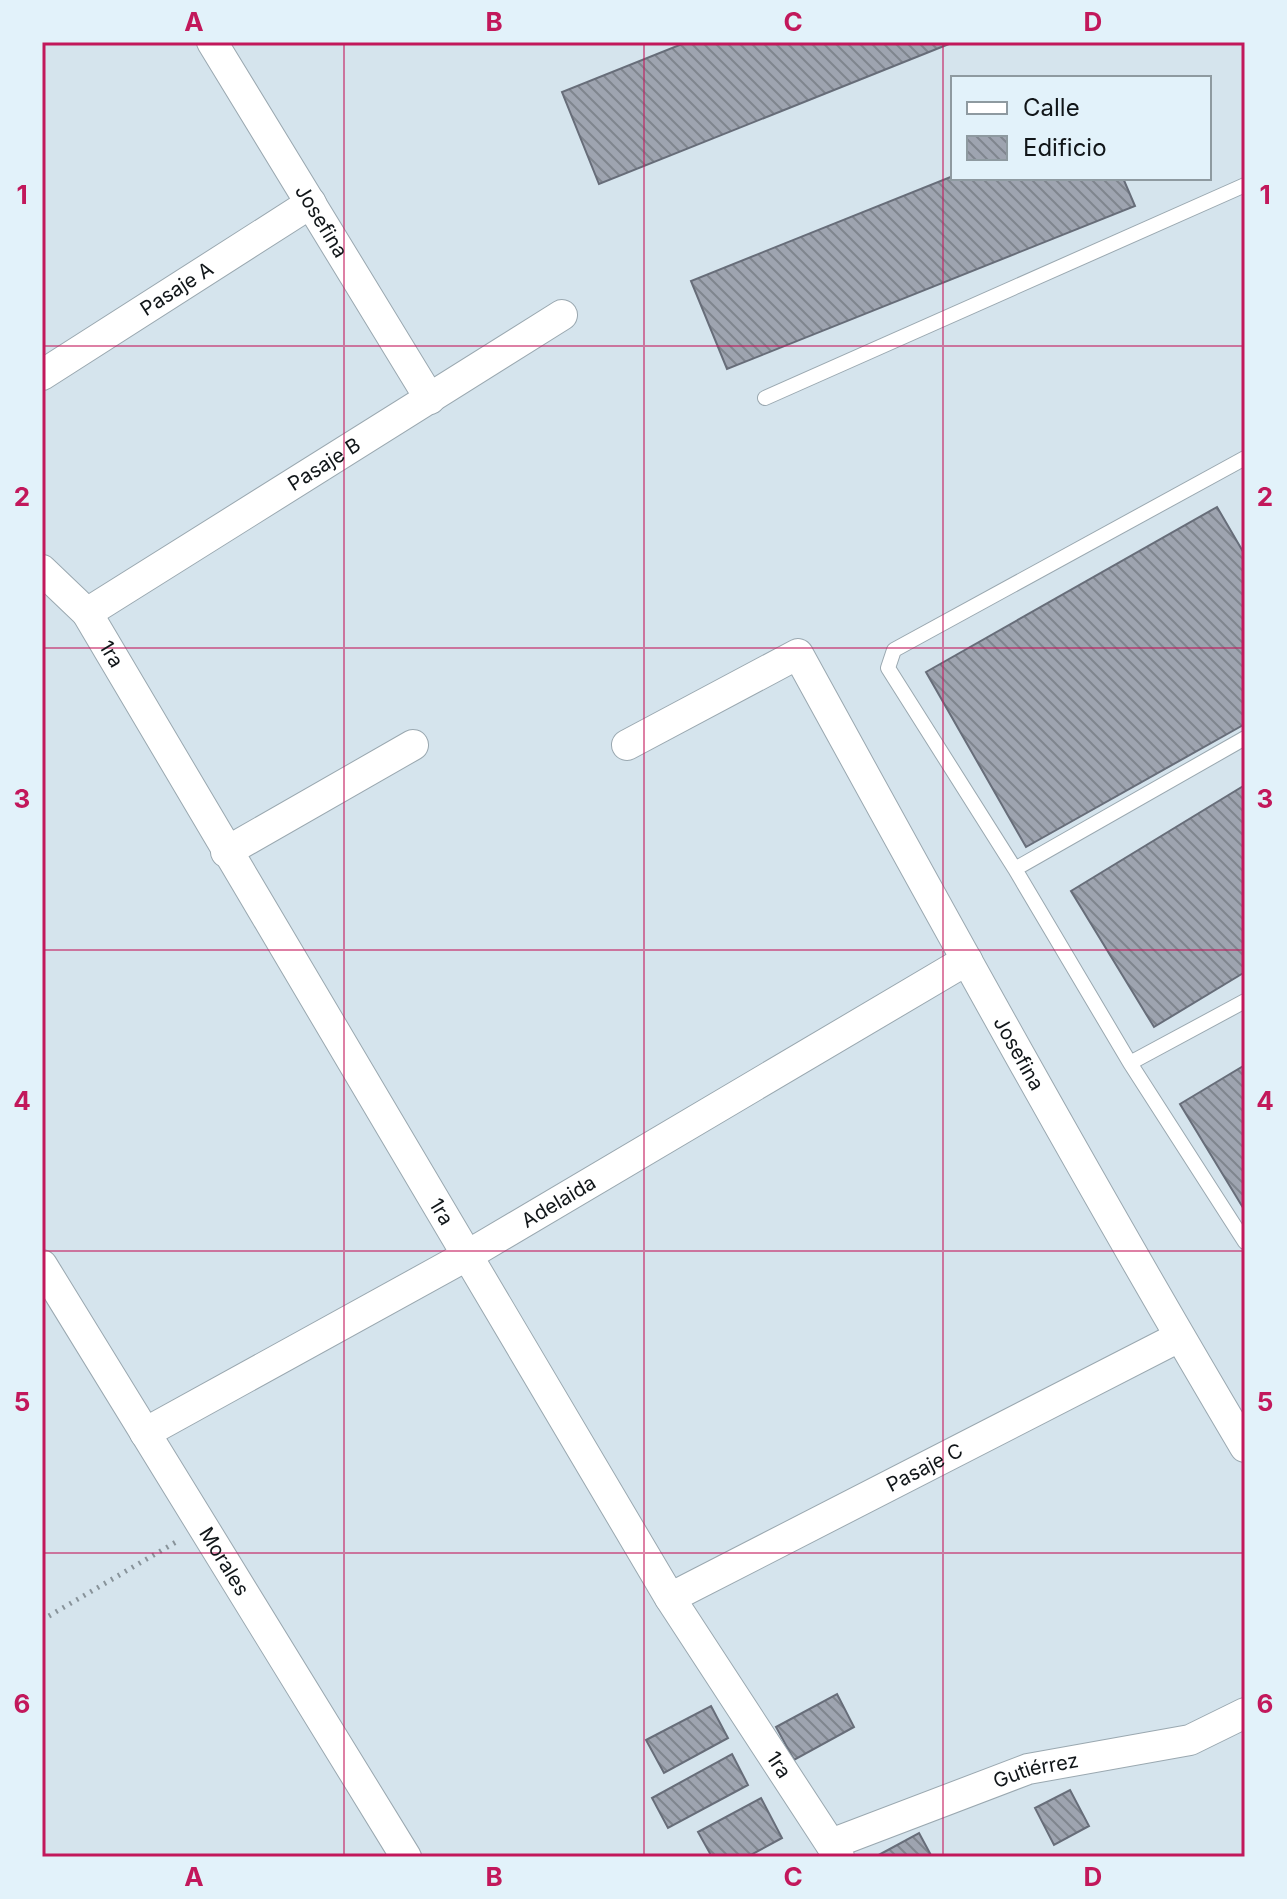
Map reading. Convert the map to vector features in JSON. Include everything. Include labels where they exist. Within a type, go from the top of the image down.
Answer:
[{"type":"street","name":"Josefina","points":[[212,42],[430,399]]},
{"type":"street","name":"Pasaje A","points":[[42,375],[311,203]]},
{"type":"street","name":"Pasaje B","points":[[87,613],[562,315]]},
{"type":"street","name":"1ra","points":[[42,570],[87,613],[670,1598],[835,1850]]},
{"type":"street","name":"Josefina","points":[[627,745],[798,654],[1179,1337],[1245,1447]]},
{"type":"street","points":[[226,852],[413,745]]},
{"type":"street","name":"Adelaida","points":[[145,1433],[468,1255],[967,960]]},
{"type":"street","name":"Morales","points":[[42,1265],[406,1857]]},
{"type":"street","name":"Pasaje C","points":[[670,1598],[1179,1337]]},
{"type":"street","name":"Gutiérrez","points":[[835,1850],[1028,1769],[1190,1740],[1245,1713]]},
{"type":"lane","points":[[765,398],[1245,185]]},
{"type":"lane","points":[[1245,458],[894,650],[888,668],[1015,869],[1130,1063],[1245,1242]]},
{"type":"lane","points":[[1015,869],[1245,738]]},
{"type":"lane","points":[[1130,1063],[1245,1001]]},
{"type":"path","points":[[42,1620],[202,1527]]},
{"type":"building","points":[[687,42],[954,42],[599,184],[562,92]]},
{"type":"building","points":[[951,177],[951,180],[1124,180],[1135,206],[727,369],[691,281]]},
{"type":"building","points":[[1217,507],[1245,555],[1245,724],[1026,847],[926,672]]},
{"type":"building","points":[[1245,785],[1245,972],[1154,1027],[1071,891]]},
{"type":"building","points":[[1245,1065],[1245,1211],[1180,1104]]},
{"type":"building","points":[[837,1694],[854,1727],[794,1760],[776,1727]]},
{"type":"building","points":[[711,1706],[728,1738],[664,1773],[646,1740]]},
{"type":"building","points":[[732,1754],[748,1785],[668,1828],[652,1798]]},
{"type":"building","points":[[1070,1790],[1089,1826],[1054,1845],[1035,1808]]},
{"type":"building","points":[[761,1798],[782,1838],[747,1857],[712,1857],[698,1832]]},
{"type":"building","points":[[919,1833],[932,1857],[875,1857]]}]
